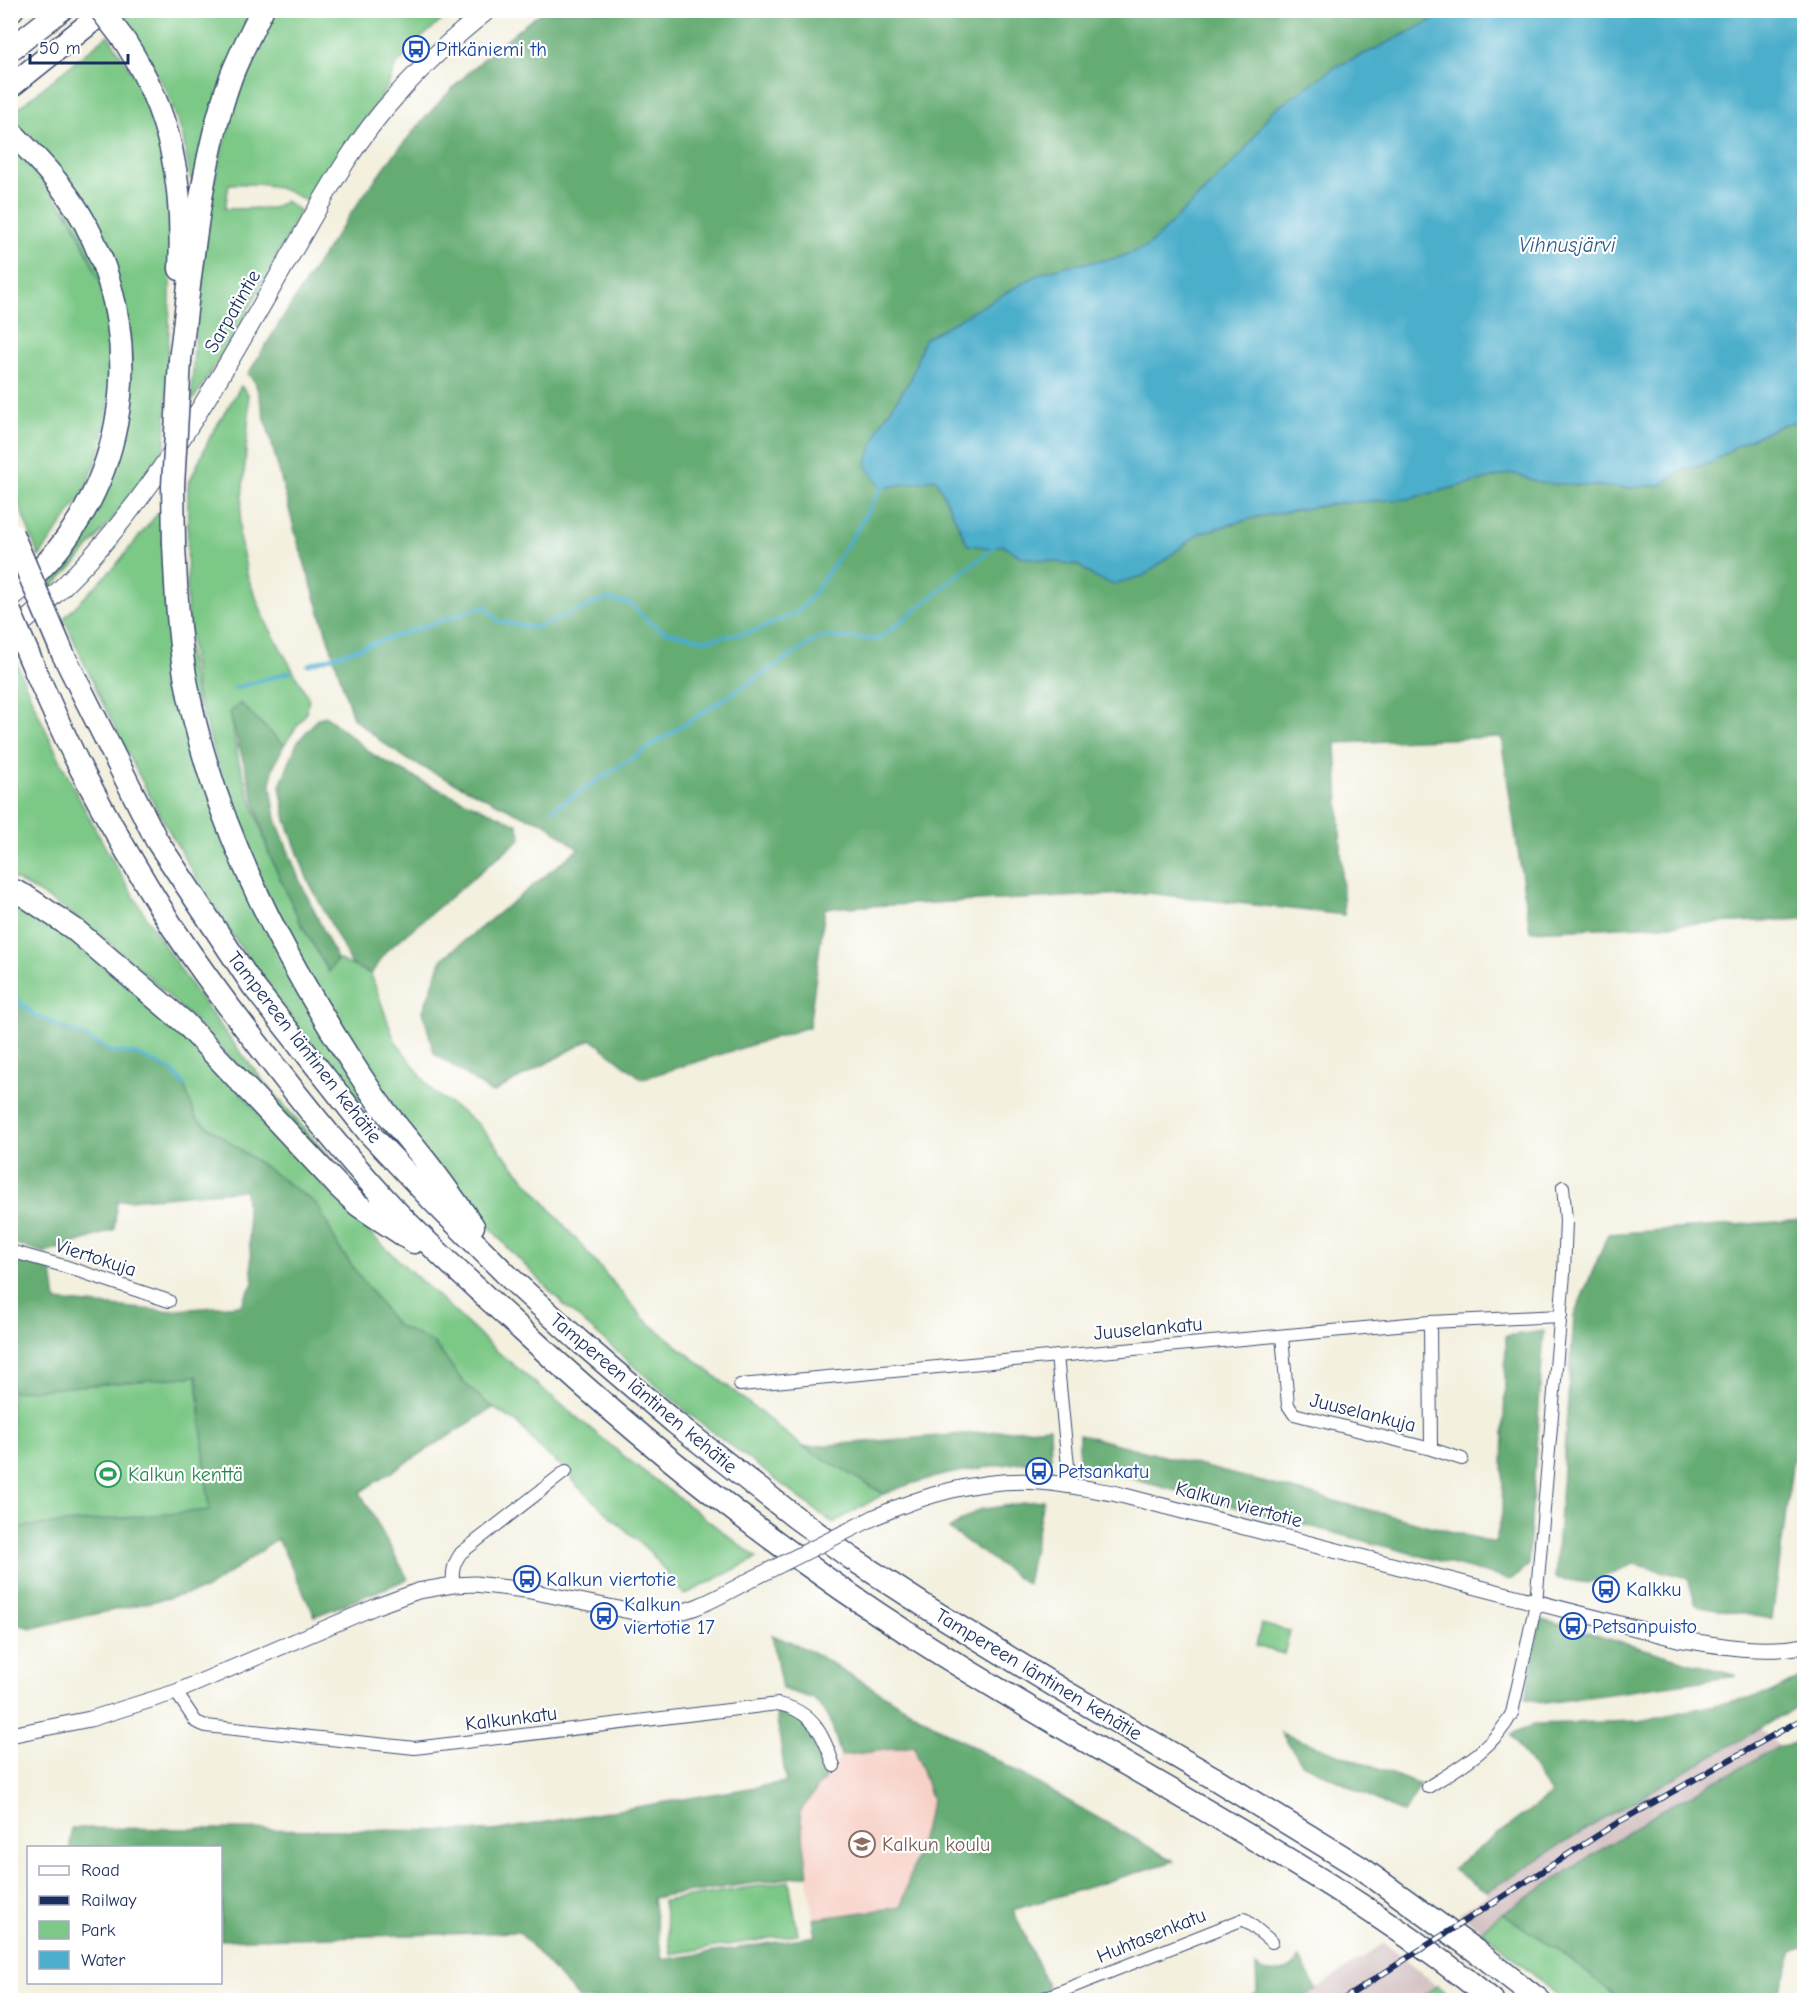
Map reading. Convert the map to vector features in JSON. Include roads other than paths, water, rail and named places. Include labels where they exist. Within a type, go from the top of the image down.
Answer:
[{"type":"highway","points":[[10,50],[61,10]]},
{"type":"highway","points":[[101,10],[124,40],[150,84],[173,150],[180,223],[177,324],[180,360]]},
{"type":"highway","points":[[10,87],[106,10]]},
{"type":"highway","points":[[262,10],[231,76],[212,146],[204,186],[180,360],[173,486],[176,598],[185,677],[211,774],[244,865],[300,975],[338,1041],[375,1098],[440,1180],[510,1278]]},
{"type":"highway","points":[[10,596],[41,571],[79,520],[92,496],[116,431],[123,372],[122,343],[112,289],[97,247],[70,198],[13,134]]},
{"type":"highway","name":"Tampereen läntinen kehätie","points":[[11,532],[63,654],[157,841],[253,986],[369,1133],[510,1278],[674,1422],[851,1558],[1062,1690],[1214,1778],[1361,1868],[1480,1954],[1539,2001]]},
{"type":"highway","name":"Tampereen läntinen kehätie","points":[[10,612],[81,770],[174,930],[229,1008],[344,1153],[401,1215],[458,1271],[568,1373],[661,1452],[755,1526],[851,1595],[920,1641],[1047,1719],[1344,1893],[1461,1975],[1492,2001]]},
{"type":"highway","points":[[10,889],[25,896],[74,929],[185,1023],[358,1205],[458,1271]]},
{"type":"main road","name":"Sarpatintie","points":[[10,633],[64,588],[92,558],[160,469],[223,372],[332,184],[362,138],[394,98],[430,60],[488,10]]},
{"type":"street","points":[[1428,1787],[1464,1765],[1495,1739],[1505,1727],[1512,1713],[1536,1603],[1561,1316],[1566,1226],[1563,1187]]},
{"type":"street","name":"Viertokuja","points":[[10,1251],[64,1266],[169,1301]]},
{"type":"street","name":"Juuselankatu","points":[[740,1385],[1430,1322],[1561,1316]]},
{"type":"street","name":"Juuselankuja","points":[[1430,1322],[1431,1449]]},
{"type":"street","name":"Juuselankuja","points":[[1282,1336],[1288,1405],[1294,1414],[1462,1459]]},
{"type":"street","points":[[1057,1356],[1070,1486]]},
{"type":"street","points":[[453,1585],[454,1562],[461,1553],[566,1471]]},
{"type":"street","name":"Kalkun viertotie","points":[[10,1735],[90,1719],[176,1692],[377,1606],[418,1591],[475,1584],[525,1590],[658,1616],[676,1614],[703,1604],[909,1502],[975,1486],[1038,1482],[1113,1493],[1678,1638],[1740,1649],[1784,1649],[1804,1646]]},
{"type":"street","name":"Kalkunkatu","points":[[176,1692],[196,1722],[206,1726],[415,1748],[778,1704],[797,1710],[813,1723],[828,1747],[834,1766]]},
{"type":"street","name":"Huhtasenkatu","points":[[1039,2001],[1244,1919],[1272,1942]]},
{"type":"water","name":"Vihnusjärvi","points":[[1801,10],[1804,12],[1804,419],[1782,425],[1738,445],[1711,463],[1681,471],[1661,485],[1630,488],[1541,483],[1512,473],[1408,499],[1338,503],[1257,517],[1200,533],[1143,576],[1113,584],[1096,578],[1078,565],[1022,557],[1002,545],[993,548],[968,545],[936,479],[881,488],[866,465],[880,425],[911,379],[924,339],[1041,273],[1065,266],[1118,258],[1148,246],[1242,154],[1271,112],[1337,66],[1451,11]]},
{"type":"waterway","points":[[308,665],[485,606],[498,621],[535,628],[606,599],[631,604],[647,621],[664,631],[705,640],[755,631],[798,612],[815,592],[855,533],[884,484]]},
{"type":"waterway","points":[[553,809],[820,637],[879,639],[993,548]]},
{"type":"waterway","points":[[235,688],[290,672]]},
{"type":"waterway","points":[[10,993],[34,1015],[86,1037],[110,1051],[135,1054],[173,1071],[184,1085]]},
{"type":"railway","points":[[1342,2000],[1617,1823],[1804,1718]]},
{"type":"place","name":"Pitkäniemi th","points":[[416,49]]},
{"type":"place","name":"Petsankatu","points":[[1039,1471]]},
{"type":"place","name":"Kalkun kenttä","points":[[108,1474]]},
{"type":"place","name":"Kalkun viertotie","points":[[527,1579]]},
{"type":"place","name":"Kalkku","points":[[1606,1589]]},
{"type":"place","name":"Kalkun viertotie 17","points":[[604,1616]]},
{"type":"place","name":"Petsanpuisto","points":[[1573,1626]]},
{"type":"place","name":"Kalkun koulu","points":[[862,1844]]}]
